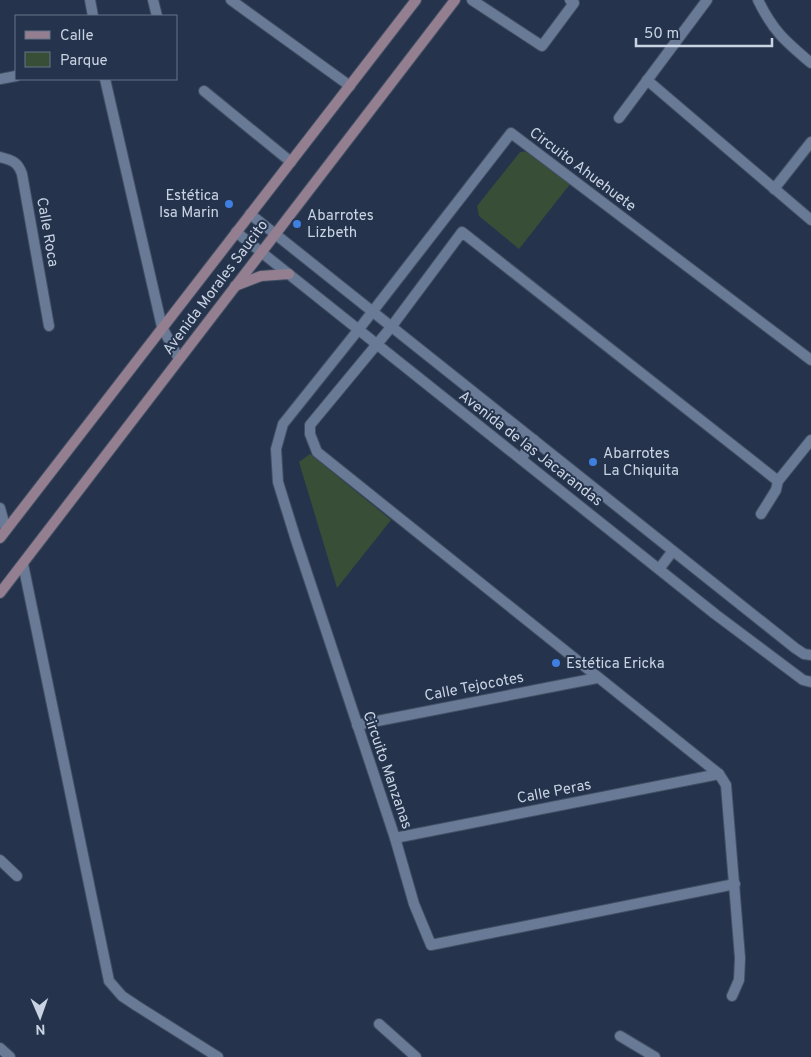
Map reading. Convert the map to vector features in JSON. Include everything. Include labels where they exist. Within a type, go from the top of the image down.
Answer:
[{"type":"main road","name":"Avenida Morales Saucito","points":[[3,534],[416,0]]},
{"type":"main road","name":"Avenida Morales Saucito","points":[[0,593],[455,0]]},
{"type":"main road","points":[[234,286],[261,276],[289,274]]},
{"type":"street","points":[[90,0],[93,15]]},
{"type":"street","points":[[153,0],[157,15]]},
{"type":"street","points":[[231,0],[350,86]]},
{"type":"street","points":[[472,0],[542,46],[573,1]]},
{"type":"street","points":[[619,118],[707,0]]},
{"type":"street","points":[[758,0],[768,22],[780,37],[811,63]]},
{"type":"street","points":[[0,78],[15,76]]},
{"type":"street","points":[[105,80],[162,328],[179,359]]},
{"type":"street","points":[[647,80],[811,220]]},
{"type":"street","points":[[204,91],[290,162]]},
{"type":"street","name":"Circuito Ahuehuete","points":[[359,329],[511,133],[811,360]]},
{"type":"street","points":[[774,189],[811,142]]},
{"type":"street","name":"Calle Roca","points":[[0,157],[14,161],[19,166],[22,174],[49,326]]},
{"type":"street","name":"Avenida de las Jacarandas","points":[[250,214],[672,552],[795,648],[804,654],[811,654]]},
{"type":"street","name":"Avenida de las Jacarandas","points":[[236,232],[659,569],[803,680],[811,682]]},
{"type":"street","points":[[732,996],[739,980],[740,958],[726,785],[719,774],[317,452],[310,434],[310,425],[392,326],[462,232],[778,481]]},
{"type":"street","name":"Circuito Manzanas","points":[[359,329],[283,424],[276,448],[278,482],[395,838],[414,904],[431,945],[735,884]]},
{"type":"street","points":[[521,459],[534,440]]},
{"type":"street","points":[[761,514],[776,490],[778,481],[811,440]]},
{"type":"street","points":[[0,508],[3,534]]},
{"type":"street","points":[[659,569],[672,552]]},
{"type":"street","points":[[23,564],[109,981],[122,996],[216,1054]]},
{"type":"street","name":"Calle Tejocotes","points":[[357,725],[597,678]]},
{"type":"street","name":"Calle Peras","points":[[395,838],[719,774]]},
{"type":"street","points":[[0,860],[17,876]]},
{"type":"street","points":[[379,1024],[416,1057]]},
{"type":"street","points":[[620,1036],[655,1057]]},
{"type":"street","points":[[0,1048],[10,1057]]},
{"type":"green space","points":[[531,151],[571,183],[519,249],[479,216],[477,206],[520,152]]},
{"type":"green space","points":[[310,454],[391,520],[337,588],[299,462]]},
{"type":"place","name":"Estética Isa Marin","points":[[229,204]]},
{"type":"place","name":"Abarrotes Lizbeth","points":[[297,224]]},
{"type":"place","name":"Abarrotes La Chiquita","points":[[593,462]]},
{"type":"place","name":"Estética Ericka","points":[[556,663]]}]
